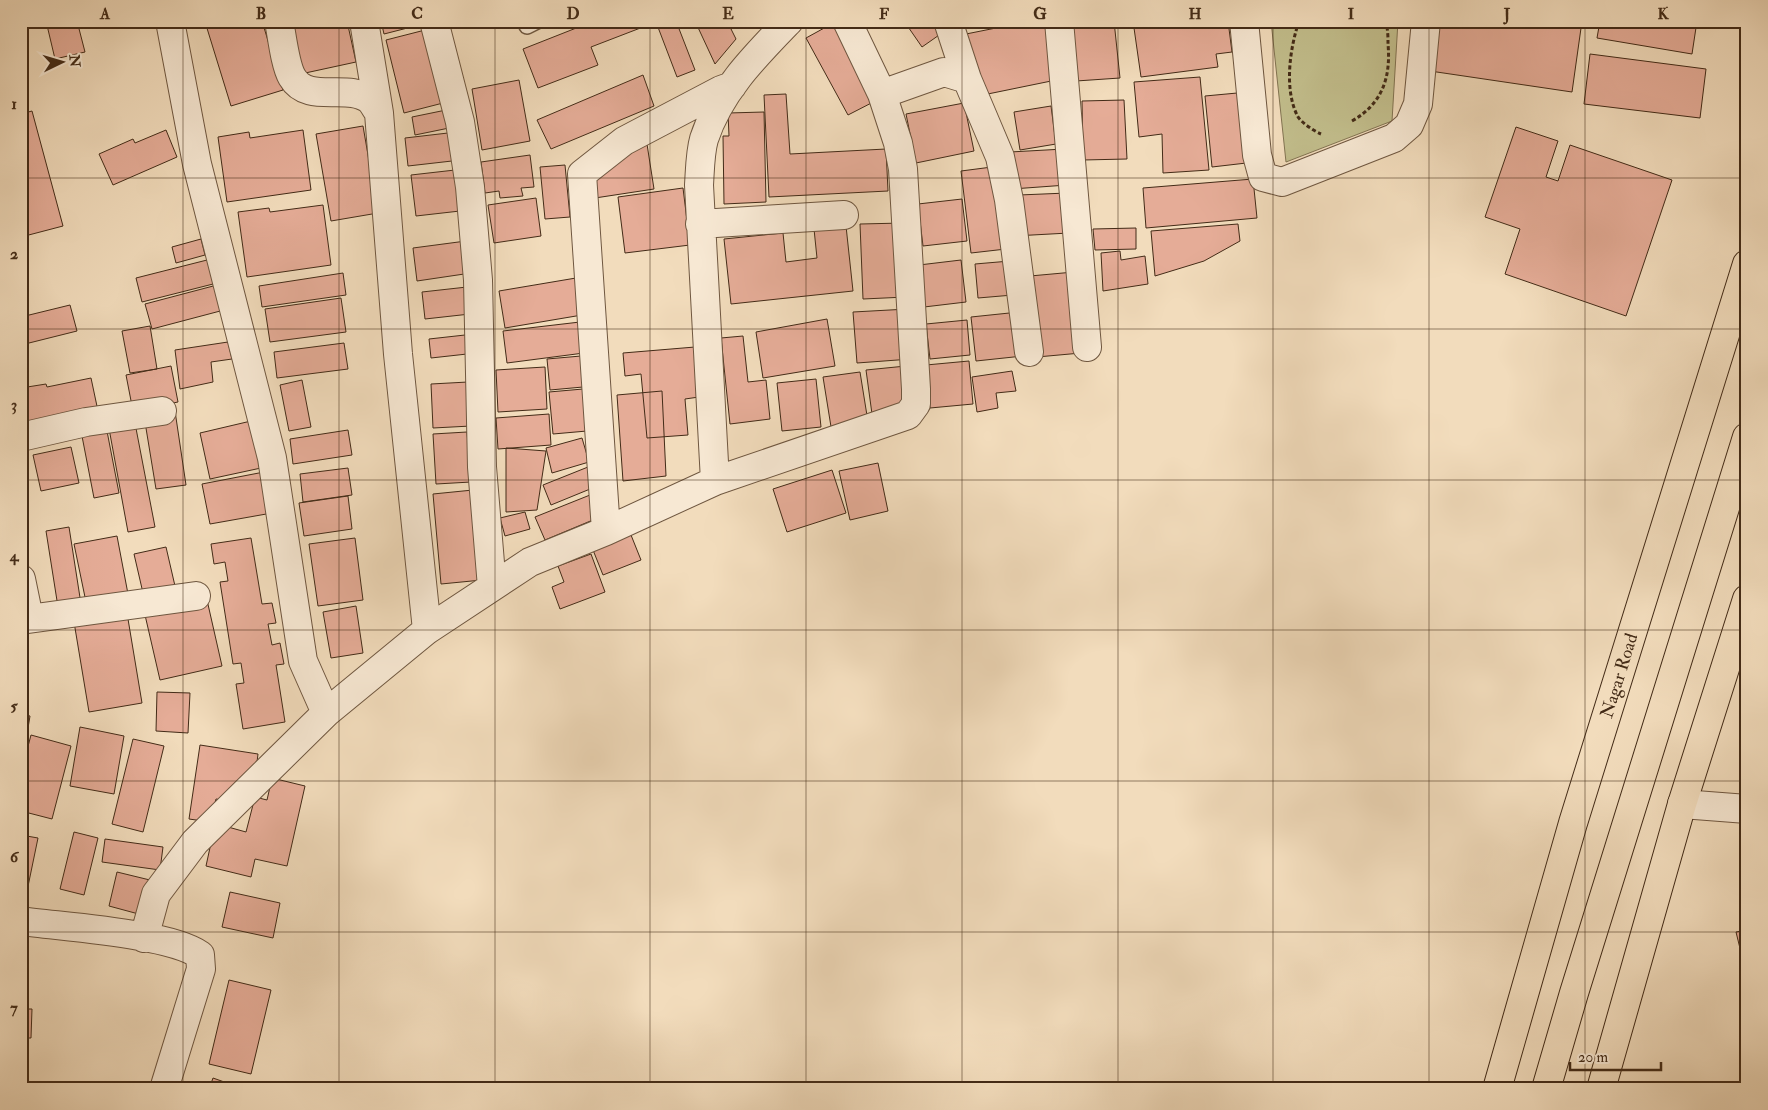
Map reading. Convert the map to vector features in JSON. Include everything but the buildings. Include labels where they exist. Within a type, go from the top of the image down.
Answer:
[{"type":"highway","name":"Nagar Road","points":[[1497,1089],[1572,823],[1747,264]]},
{"type":"highway","points":[[1546,1089],[1574,993],[1747,437]]},
{"type":"highway","points":[[1601,1089],[1682,804],[1747,599]]},
{"type":"street","points":[[170,21],[197,164],[272,458],[303,661],[326,713]]},
{"type":"street","points":[[279,21],[291,76],[300,87],[316,92],[356,94],[370,100],[379,113]]},
{"type":"street","points":[[364,21],[379,113],[398,354],[427,630]]},
{"type":"street","points":[[434,21],[460,122],[470,186],[478,280],[482,467],[492,587]]},
{"type":"street","points":[[715,481],[698,184],[704,140],[720,104],[732,86],[750,61],[788,21]]},
{"type":"street","points":[[144,938],[156,894],[195,842],[326,713],[427,630],[530,562],[715,481],[908,415],[916,404],[903,169],[898,143],[882,94],[847,21]]},
{"type":"street","points":[[948,21],[967,79],[1000,157],[1009,200],[1029,352]]},
{"type":"street","points":[[1060,21],[1087,346]]},
{"type":"street","points":[[1244,21],[1257,155],[1263,176],[1282,182],[1394,138],[1409,125],[1418,104],[1426,21]]},
{"type":"street","points":[[882,94],[944,72],[967,79]]},
{"type":"street","points":[[606,530],[582,174],[624,141],[732,86]]},
{"type":"street","points":[[700,224],[844,215]]},
{"type":"street","points":[[21,437],[86,422],[162,411]]},
{"type":"street","points":[[21,580],[25,619],[196,596]]},
{"type":"street","points":[[1682,804],[1747,809]]},
{"type":"street","points":[[21,921],[144,938],[189,947],[200,954],[201,969],[164,1089]]},
{"type":"path","points":[[1299,21],[1295,35],[1292,61],[1290,90],[1292,99],[1297,116],[1320,134],[1328,131]]},
{"type":"path","points":[[1344,125],[1367,112],[1384,87],[1390,60],[1386,21]]},
{"type":"shaded area","points":[[1271,21],[1398,21],[1392,121],[1286,162]]}]
